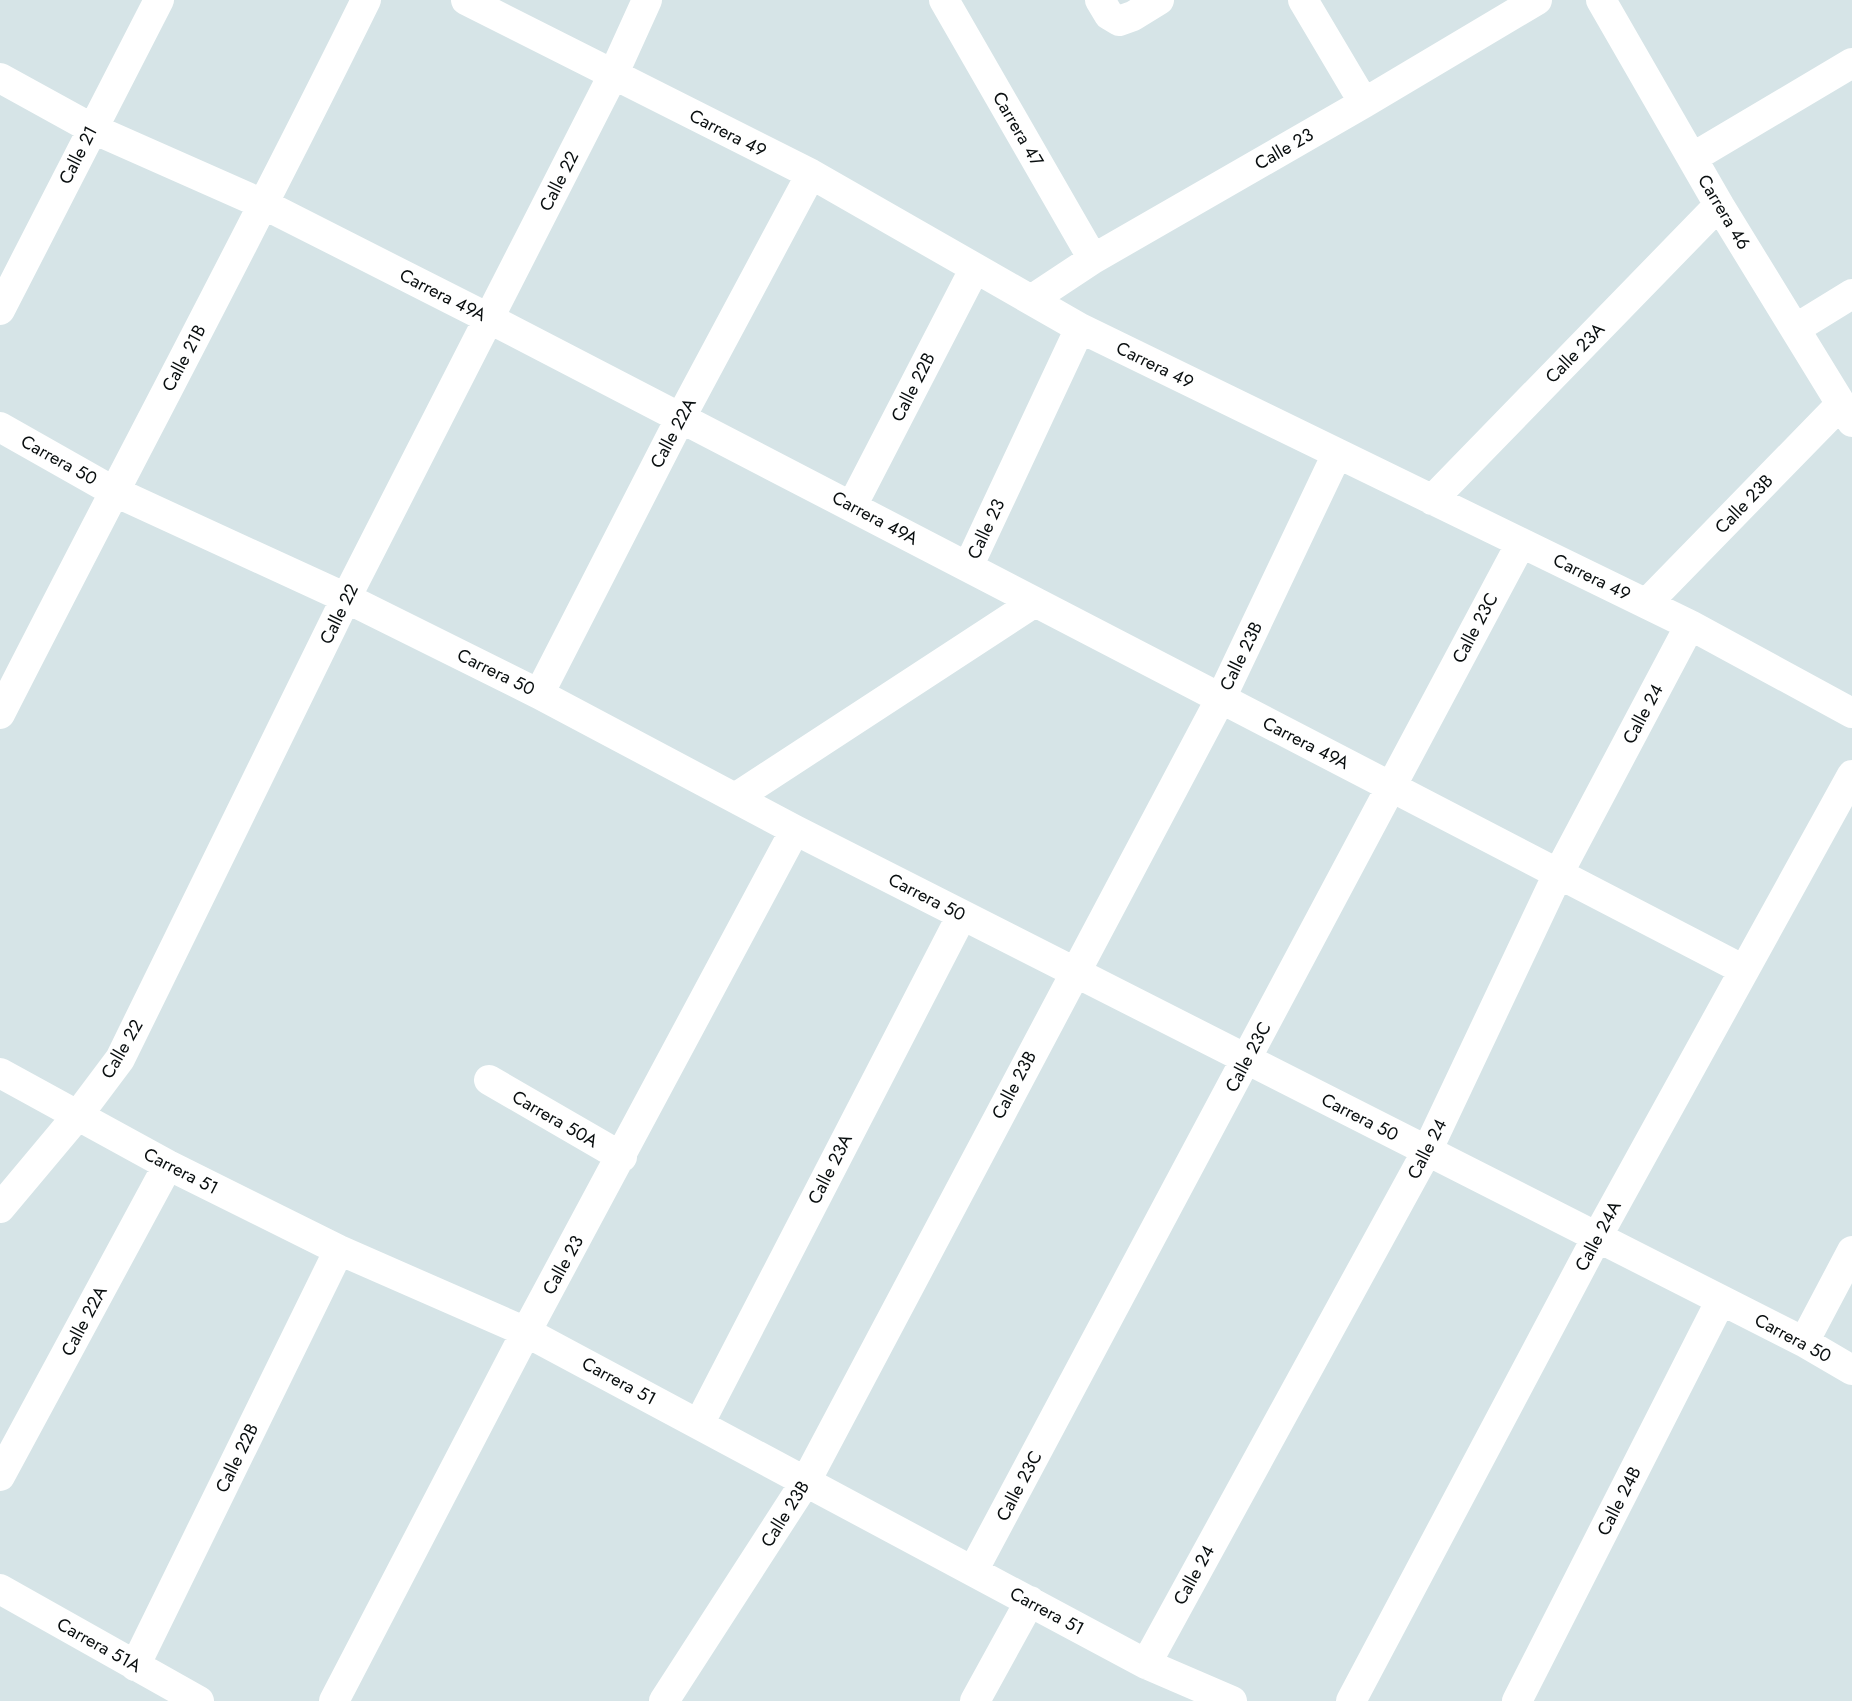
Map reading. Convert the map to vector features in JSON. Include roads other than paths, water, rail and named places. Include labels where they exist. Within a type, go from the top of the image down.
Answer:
[{"type":"street","name":"Calle 21","points":[[0,310],[91,128],[159,0]]},
{"type":"street","name":"Calle 21B","points":[[0,714],[113,491],[265,205],[366,0]]},
{"type":"street","name":"Carrera 49","points":[[466,0],[811,174],[1080,328],[1647,603],[1852,713]]},
{"type":"street","name":"Calle 22","points":[[0,1208],[78,1115],[120,1059],[346,598],[613,75],[647,0]]},
{"type":"street","name":"Carrera 47","points":[[944,0],[1093,259]]},
{"type":"street","points":[[1105,8],[1119,21],[1133,16],[1159,0]]},
{"type":"street","points":[[1303,0],[1364,103]]},
{"type":"street","name":"Calle 23","points":[[1031,300],[1093,259],[1537,0]]},
{"type":"street","name":"Carrera 46","points":[[1601,0],[1719,205],[1846,413]]},
{"type":"street","points":[[1692,158],[1852,63]]},
{"type":"street","name":"Carrera 49A","points":[[0,78],[91,128],[265,205],[488,318],[1744,970]]},
{"type":"street","name":"Calle 22A","points":[[539,694],[681,417],[811,174]]},
{"type":"street","name":"Calle 23A","points":[[1432,500],[1719,205]]},
{"type":"street","name":"Calle 22B","points":[[852,506],[975,268]]},
{"type":"street","points":[[1795,329],[1852,294]]},
{"type":"street","name":"Calle 23","points":[[968,567],[1080,328]]},
{"type":"street","name":"Calle 23B","points":[[1647,603],[1846,413]]},
{"type":"street","name":"Carrera 50","points":[[0,427],[113,491],[346,598],[539,694],[795,830],[1804,1342],[1852,1370]]},
{"type":"street","name":"Calle 23B","points":[[664,1701],[806,1481],[1074,971],[1221,698],[1337,454]]},
{"type":"street","name":"Calle 23C","points":[[973,1571],[1521,543]]},
{"type":"street","points":[[735,798],[1035,602]]},
{"type":"street","name":"Calle 24","points":[[1146,1664],[1427,1151],[1558,874],[1690,625]]},
{"type":"street","name":"Calle 24A","points":[[1351,1701],[1597,1237],[1852,775]]},
{"type":"street","name":"Calle 23","points":[[334,1701],[526,1332],[622,1157],[795,830]]},
{"type":"street","name":"Calle 23A","points":[[699,1424],[962,915]]},
{"type":"street","name":"Carrera 51","points":[[0,1073],[168,1165],[339,1250],[526,1332],[1146,1664],[1232,1701]]},
{"type":"street","name":"Carrera 50A","points":[[489,1080],[622,1157]]},
{"type":"street","name":"Calle 22A","points":[[0,1476],[168,1165]]},
{"type":"street","name":"Calle 22B","points":[[135,1666],[339,1250]]},
{"type":"street","points":[[1804,1342],[1852,1251]]},
{"type":"street","name":"Calle 24B","points":[[1518,1701],[1721,1300]]},
{"type":"street","name":"Carrera 51A","points":[[0,1589],[199,1701]]},
{"type":"street","points":[[975,1701],[1030,1601]]}]
